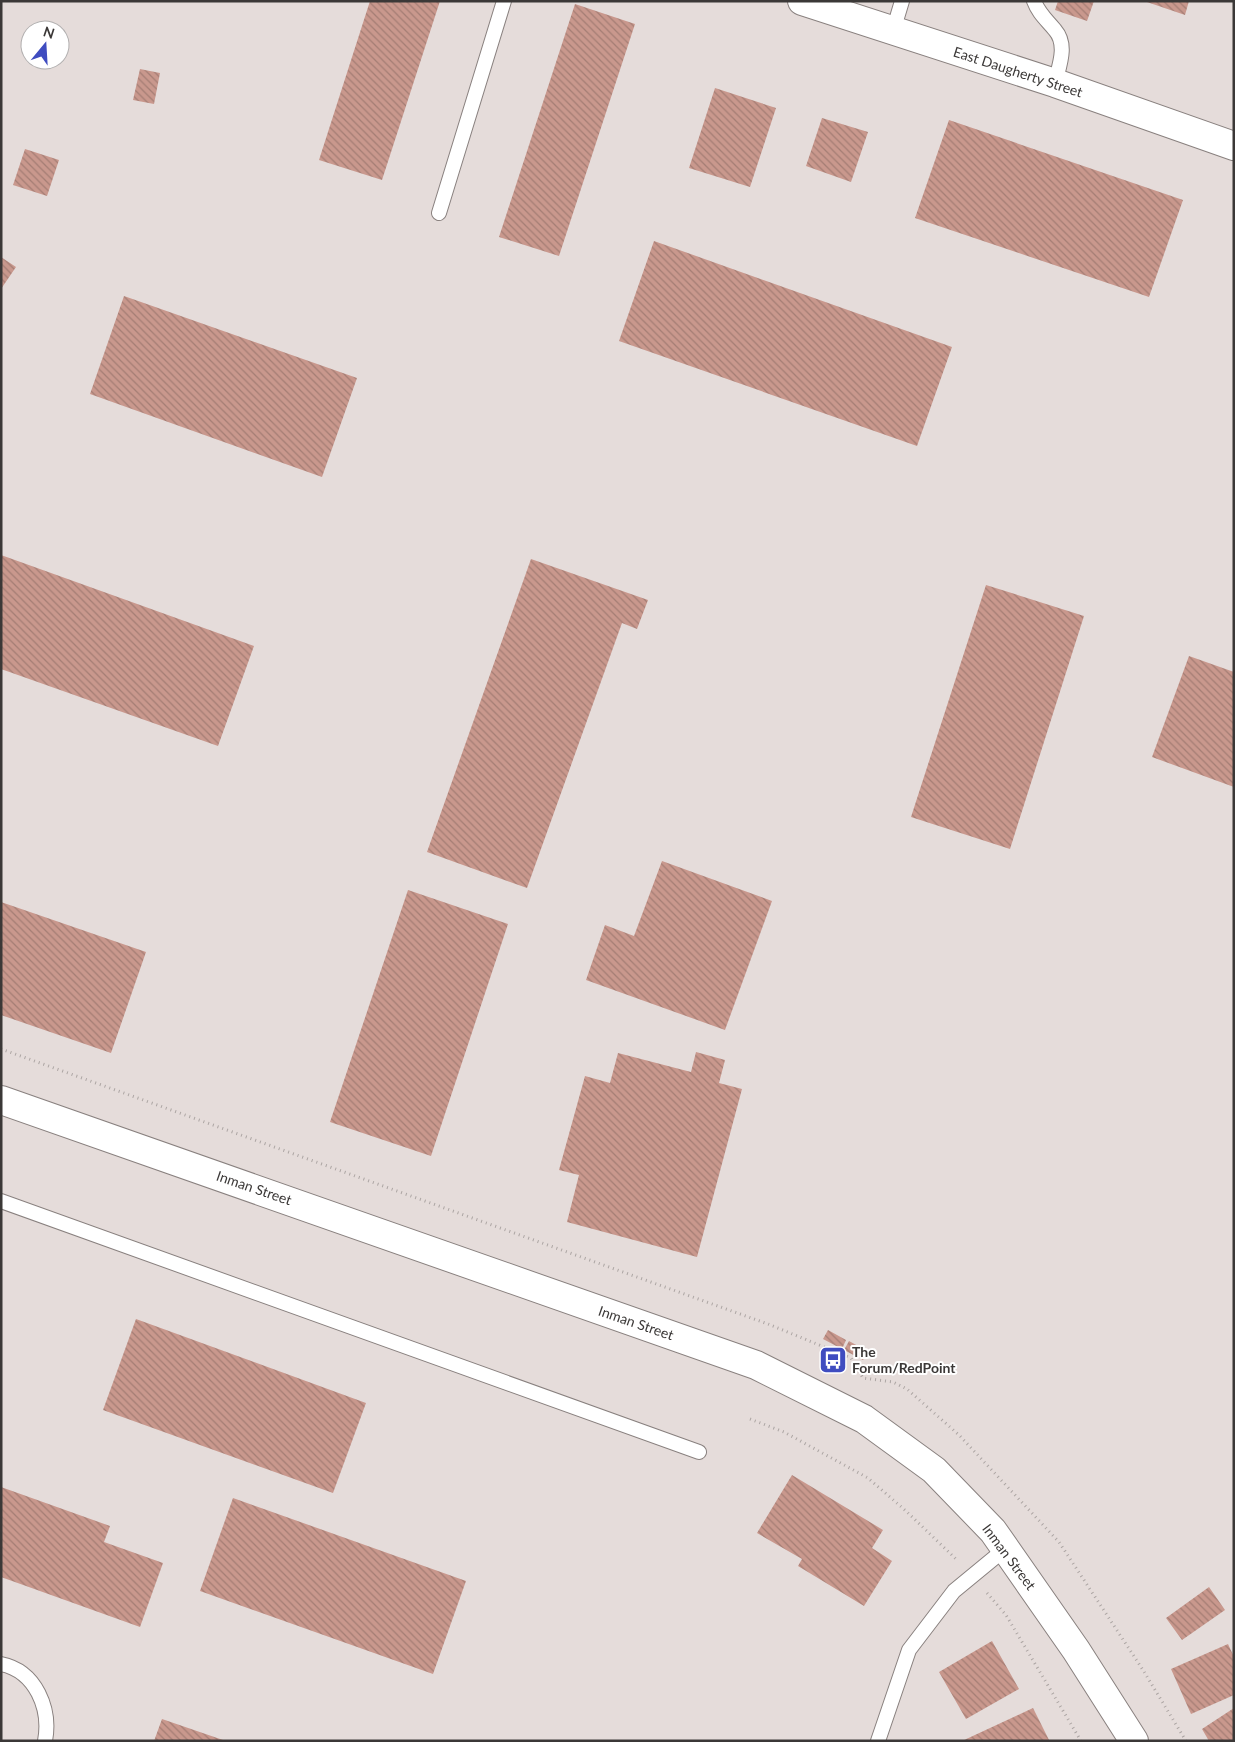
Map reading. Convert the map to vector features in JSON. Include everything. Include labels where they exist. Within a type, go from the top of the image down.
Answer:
[{"type":"street","name":"East Daugherty Street","points":[[802,1],[1055,83],[1234,146]]},
{"type":"street","name":"Inman Street","points":[[1,1100],[756,1365],[815,1392],[872,1425],[934,1470],[992,1531],[1076,1650],[1134,1741]]},
{"type":"lane","points":[[439,213],[504,1]]},
{"type":"lane","points":[[893,31],[902,1]]},
{"type":"lane","points":[[1034,1],[1038,13],[1057,31],[1063,49],[1055,83]]},
{"type":"lane","points":[[1,1201],[699,1452]]},
{"type":"lane","points":[[878,1741],[909,1650],[954,1592],[1005,1549]]},
{"type":"lane","points":[[1,1664],[8,1665],[29,1679],[43,1700],[48,1724],[45,1741]]},
{"type":"path","points":[[750,1419],[784,1432],[868,1478],[906,1511],[972,1576],[1006,1615],[1081,1741]]},
{"type":"building","points":[[370,1],[440,1],[382,180],[319,160]]},
{"type":"building","points":[[1058,1],[1094,1],[1087,21],[1055,10]]},
{"type":"building","points":[[1144,1],[1189,1],[1185,15]]},
{"type":"building","points":[[575,4],[635,24],[559,256],[499,237]]},
{"type":"building","points":[[140,69],[160,73],[154,104],[133,100]]},
{"type":"building","points":[[715,88],[776,108],[750,187],[689,168]]},
{"type":"building","points":[[822,118],[868,132],[851,182],[806,166]]},
{"type":"building","points":[[949,120],[1183,200],[1149,297],[915,218]]},
{"type":"building","points":[[25,149],[59,160],[47,196],[13,185]]},
{"type":"building","points":[[654,241],[952,347],[917,446],[619,341]]},
{"type":"building","points":[[1,257],[16,267],[1,289]]},
{"type":"building","points":[[124,296],[357,378],[322,477],[90,394]]},
{"type":"building","points":[[1,555],[254,646],[218,746],[1,669]]},
{"type":"building","points":[[531,559],[648,600],[637,629],[622,623],[527,888],[427,852]]},
{"type":"building","points":[[986,585],[1084,616],[1010,849],[911,817]]},
{"type":"building","points":[[1189,656],[1234,672],[1234,787],[1152,757]]},
{"type":"building","points":[[662,861],[772,901],[725,1030],[586,980],[605,925],[634,936]]},
{"type":"building","points":[[408,890],[508,924],[431,1156],[330,1122]]},
{"type":"building","points":[[1,902],[146,952],[111,1053],[1,1015]]},
{"type":"building","points":[[696,1052],[725,1060],[719,1083],[742,1089],[697,1257],[567,1222],[579,1175],[559,1170],[585,1076],[610,1083],[618,1053],[691,1072]]},
{"type":"building","points":[[136,1319],[366,1403],[333,1493],[103,1410]]},
{"type":"building","points":[[828,1330],[846,1340],[842,1349],[823,1339]]},
{"type":"building","points":[[849,1341],[867,1351],[863,1360],[844,1350]]},
{"type":"building","points":[[792,1475],[883,1530],[872,1548],[892,1561],[864,1606],[798,1566],[802,1559],[757,1533]]},
{"type":"building","points":[[1,1487],[110,1526],[104,1542],[163,1563],[140,1627],[1,1577]]},
{"type":"building","points":[[233,1498],[466,1581],[433,1674],[200,1591]]},
{"type":"building","points":[[1209,1587],[1225,1610],[1182,1640],[1166,1618]]},
{"type":"building","points":[[992,1641],[1019,1689],[966,1719],[939,1672]]},
{"type":"building","points":[[1228,1644],[1234,1657],[1234,1695],[1191,1714],[1171,1669]]},
{"type":"building","points":[[1033,1708],[1049,1740],[962,1741]]},
{"type":"building","points":[[1234,1708],[1234,1741],[1209,1741],[1202,1729]]},
{"type":"building","points":[[162,1719],[223,1740],[223,1741],[154,1741]]},
{"type":"place","name":"The Forum/RedPoint","points":[[833,1360]]}]
